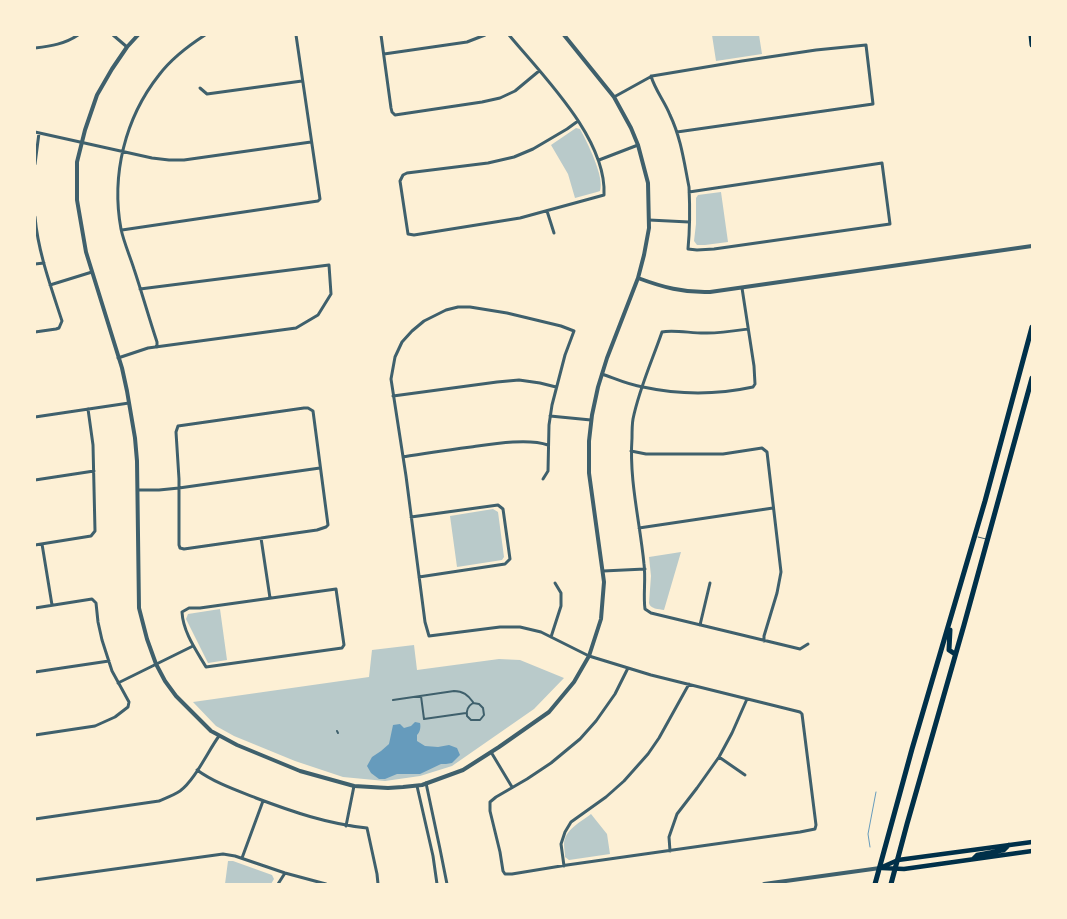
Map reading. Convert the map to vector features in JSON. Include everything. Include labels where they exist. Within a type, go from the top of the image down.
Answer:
[{"type":"highway","points":[[1031,35],[1032,45]]},
{"type":"highway","points":[[875,884],[1032,328]]},
{"type":"highway","points":[[891,884],[1032,378]]},
{"type":"highway","points":[[951,619],[949,648],[950,652],[955,654]]},
{"type":"main road","points":[[880,868],[898,860],[1032,842]]},
{"type":"main road","points":[[972,860],[978,854],[1004,850],[1009,845]]},
{"type":"main road","points":[[880,868],[904,869],[1032,851]]},
{"type":"street","points":[[35,48],[70,41],[78,35]]},
{"type":"street","points":[[113,35],[127,47]]},
{"type":"street","points":[[138,35],[112,69],[98,95],[81,142],[77,162],[77,200],[86,252],[130,403],[137,461],[139,608],[147,639],[156,664],[176,696],[211,731],[219,736],[236,745],[300,771],[354,786],[388,788],[417,786],[463,770],[549,712],[574,682],[589,656],[601,619],[604,582],[589,473],[591,420],[602,374],[638,278],[649,220],[648,183],[638,145],[614,96],[564,35]]},
{"type":"street","points":[[157,347],[122,230],[118,198],[122,151],[131,123],[140,104],[159,74],[186,47],[204,35]]},
{"type":"street","points":[[122,230],[303,204],[320,199],[296,35]]},
{"type":"street","points":[[381,35],[392,112],[395,115],[500,98],[515,90],[539,71]]},
{"type":"street","points":[[384,54],[467,42],[484,35]]},
{"type":"street","points":[[509,35],[560,95],[578,120],[590,140],[599,160],[605,187],[604,195],[520,218],[414,235],[408,234],[400,181],[403,175],[514,158],[567,129],[578,120]]},
{"type":"street","points":[[614,96],[651,76],[746,60],[866,45],[873,104],[677,132]]},
{"type":"street","points":[[651,76],[670,114],[683,156],[689,192],[690,222],[688,249],[714,249],[890,224],[882,163],[689,192]]},
{"type":"street","points":[[200,88],[207,94],[302,81]]},
{"type":"street","points":[[35,164],[37,133],[169,160],[184,160],[311,142]]},
{"type":"street","points":[[599,160],[638,145]]},
{"type":"street","points":[[547,211],[554,234]]},
{"type":"street","points":[[35,216],[36,234],[62,322],[59,328],[35,332]]},
{"type":"street","points":[[649,220],[690,222]]},
{"type":"street","points":[[638,278],[659,286],[691,292],[710,292],[1032,246]]},
{"type":"street","points":[[35,264],[44,263]]},
{"type":"street","points":[[118,358],[148,348],[296,328],[318,315],[332,294],[329,265],[140,289]]},
{"type":"street","points":[[50,285],[92,272]]},
{"type":"street","points":[[602,374],[642,387],[680,393],[703,394],[737,391],[753,387],[755,384],[754,366],[742,288]]},
{"type":"street","points":[[543,479],[548,471],[548,425],[565,355],[574,332],[561,326],[507,313],[470,307],[446,310],[424,321],[402,342],[392,367],[391,379],[425,622],[429,636],[500,627],[520,627],[541,632],[589,656],[628,668],[800,712],[802,714],[815,829],[506,874],[503,871],[489,806],[490,802],[551,762],[580,739],[596,721],[615,694],[628,668]]},
{"type":"street","points":[[748,329],[707,334],[662,332],[642,387],[633,420],[631,452],[631,470],[645,569],[645,610],[800,649],[808,644]]},
{"type":"street","points":[[393,396],[519,380],[540,383],[556,388]]},
{"type":"street","points":[[35,417],[130,403]]},
{"type":"street","points":[[308,408],[313,411],[320,468],[328,524],[326,527],[262,538],[180,548],[176,432],[178,426],[308,408]]},
{"type":"street","points":[[35,544],[91,536],[95,531],[94,471],[88,409]]},
{"type":"street","points":[[550,416],[591,420]]},
{"type":"street","points":[[403,457],[500,443],[522,442],[544,443],[548,445]]},
{"type":"street","points":[[631,452],[646,454],[723,454],[762,448],[767,452],[781,572],[764,641]]},
{"type":"street","points":[[138,490],[179,488],[320,468]]},
{"type":"street","points":[[35,480],[94,471]]},
{"type":"street","points":[[411,517],[495,505],[501,506],[510,556],[508,562],[501,565],[419,576]]},
{"type":"street","points":[[639,528],[773,508]]},
{"type":"street","points":[[262,538],[270,598]]},
{"type":"street","points":[[42,544],[52,605]]},
{"type":"street","points":[[603,572],[645,569]]},
{"type":"street","points":[[551,637],[561,606],[561,593],[555,583]]},
{"type":"street","points":[[700,625],[710,583]]},
{"type":"street","points":[[336,589],[344,645],[342,648],[206,666],[193,646],[182,620],[182,612],[188,608],[200,608],[336,589]]},
{"type":"street","points":[[35,608],[92,599],[96,603],[98,622],[109,661],[118,683],[129,702],[128,707],[115,717],[95,726],[35,735]]},
{"type":"street","points":[[118,683],[193,646]]},
{"type":"street","points":[[35,672],[109,661]]},
{"type":"street","points":[[564,866],[561,844],[571,822],[606,797],[648,754],[689,684]]},
{"type":"street","points":[[393,700],[459,691],[483,708],[484,711],[480,720],[471,720],[467,716],[468,706],[474,703]]},
{"type":"street","points":[[421,696],[424,719],[466,713]]},
{"type":"street","points":[[670,851],[669,837],[677,814],[719,757],[747,698]]},
{"type":"street","points":[[35,819],[159,801],[182,790],[219,736]]},
{"type":"street","points":[[491,752],[512,787]]},
{"type":"street","points":[[719,757],[745,775]]},
{"type":"street","points":[[197,770],[228,787],[298,814],[346,826],[367,828],[378,884]]},
{"type":"street","points":[[426,783],[447,884]]},
{"type":"street","points":[[346,826],[354,786]]},
{"type":"street","points":[[417,786],[433,856],[437,884]]},
{"type":"street","points":[[242,858],[263,801]]},
{"type":"street","points":[[35,880],[223,854],[326,884]]},
{"type":"street","points":[[764,884],[880,868]]},
{"type":"street","points":[[278,884],[285,873]]},
{"type":"lane","points":[[974,536],[988,540]]},
{"type":"shaded area","points":[[712,35],[759,35],[762,54],[716,61]]},
{"type":"shaded area","points":[[576,128],[580,129],[591,151],[598,169],[601,185],[600,191],[575,198],[568,174],[551,145]]},
{"type":"shaded area","points":[[721,192],[728,242],[697,245],[694,241],[696,198],[698,195]]},
{"type":"shaded area","points":[[493,509],[498,512],[504,557],[502,560],[457,567],[450,516]]},
{"type":"shaded area","points":[[681,552],[664,610],[653,608],[649,603],[651,576],[649,557]]},
{"type":"shaded area","points":[[220,609],[227,660],[208,663],[186,619],[188,614]]},
{"type":"shaded area","points":[[414,645],[417,670],[499,659],[520,660],[564,678],[534,709],[452,766],[420,776],[385,781],[343,777],[295,761],[234,736],[216,726],[193,702],[369,677],[372,650]]},
{"type":"shaded area","points":[[591,814],[607,834],[610,854],[569,860],[565,857],[564,846],[567,834],[574,826]]},
{"type":"shaded area","points":[[228,861],[233,861],[272,875],[274,879],[271,884],[225,884]]},
{"type":"water","points":[[415,722],[420,723],[417,741],[425,746],[438,747],[449,745],[457,748],[460,755],[452,763],[441,764],[420,774],[397,774],[385,779],[379,779],[371,773],[367,766],[372,757],[389,744],[393,725],[400,724],[404,728],[411,726]]},
{"type":"waterway","points":[[870,847],[868,834],[876,792]]}]
